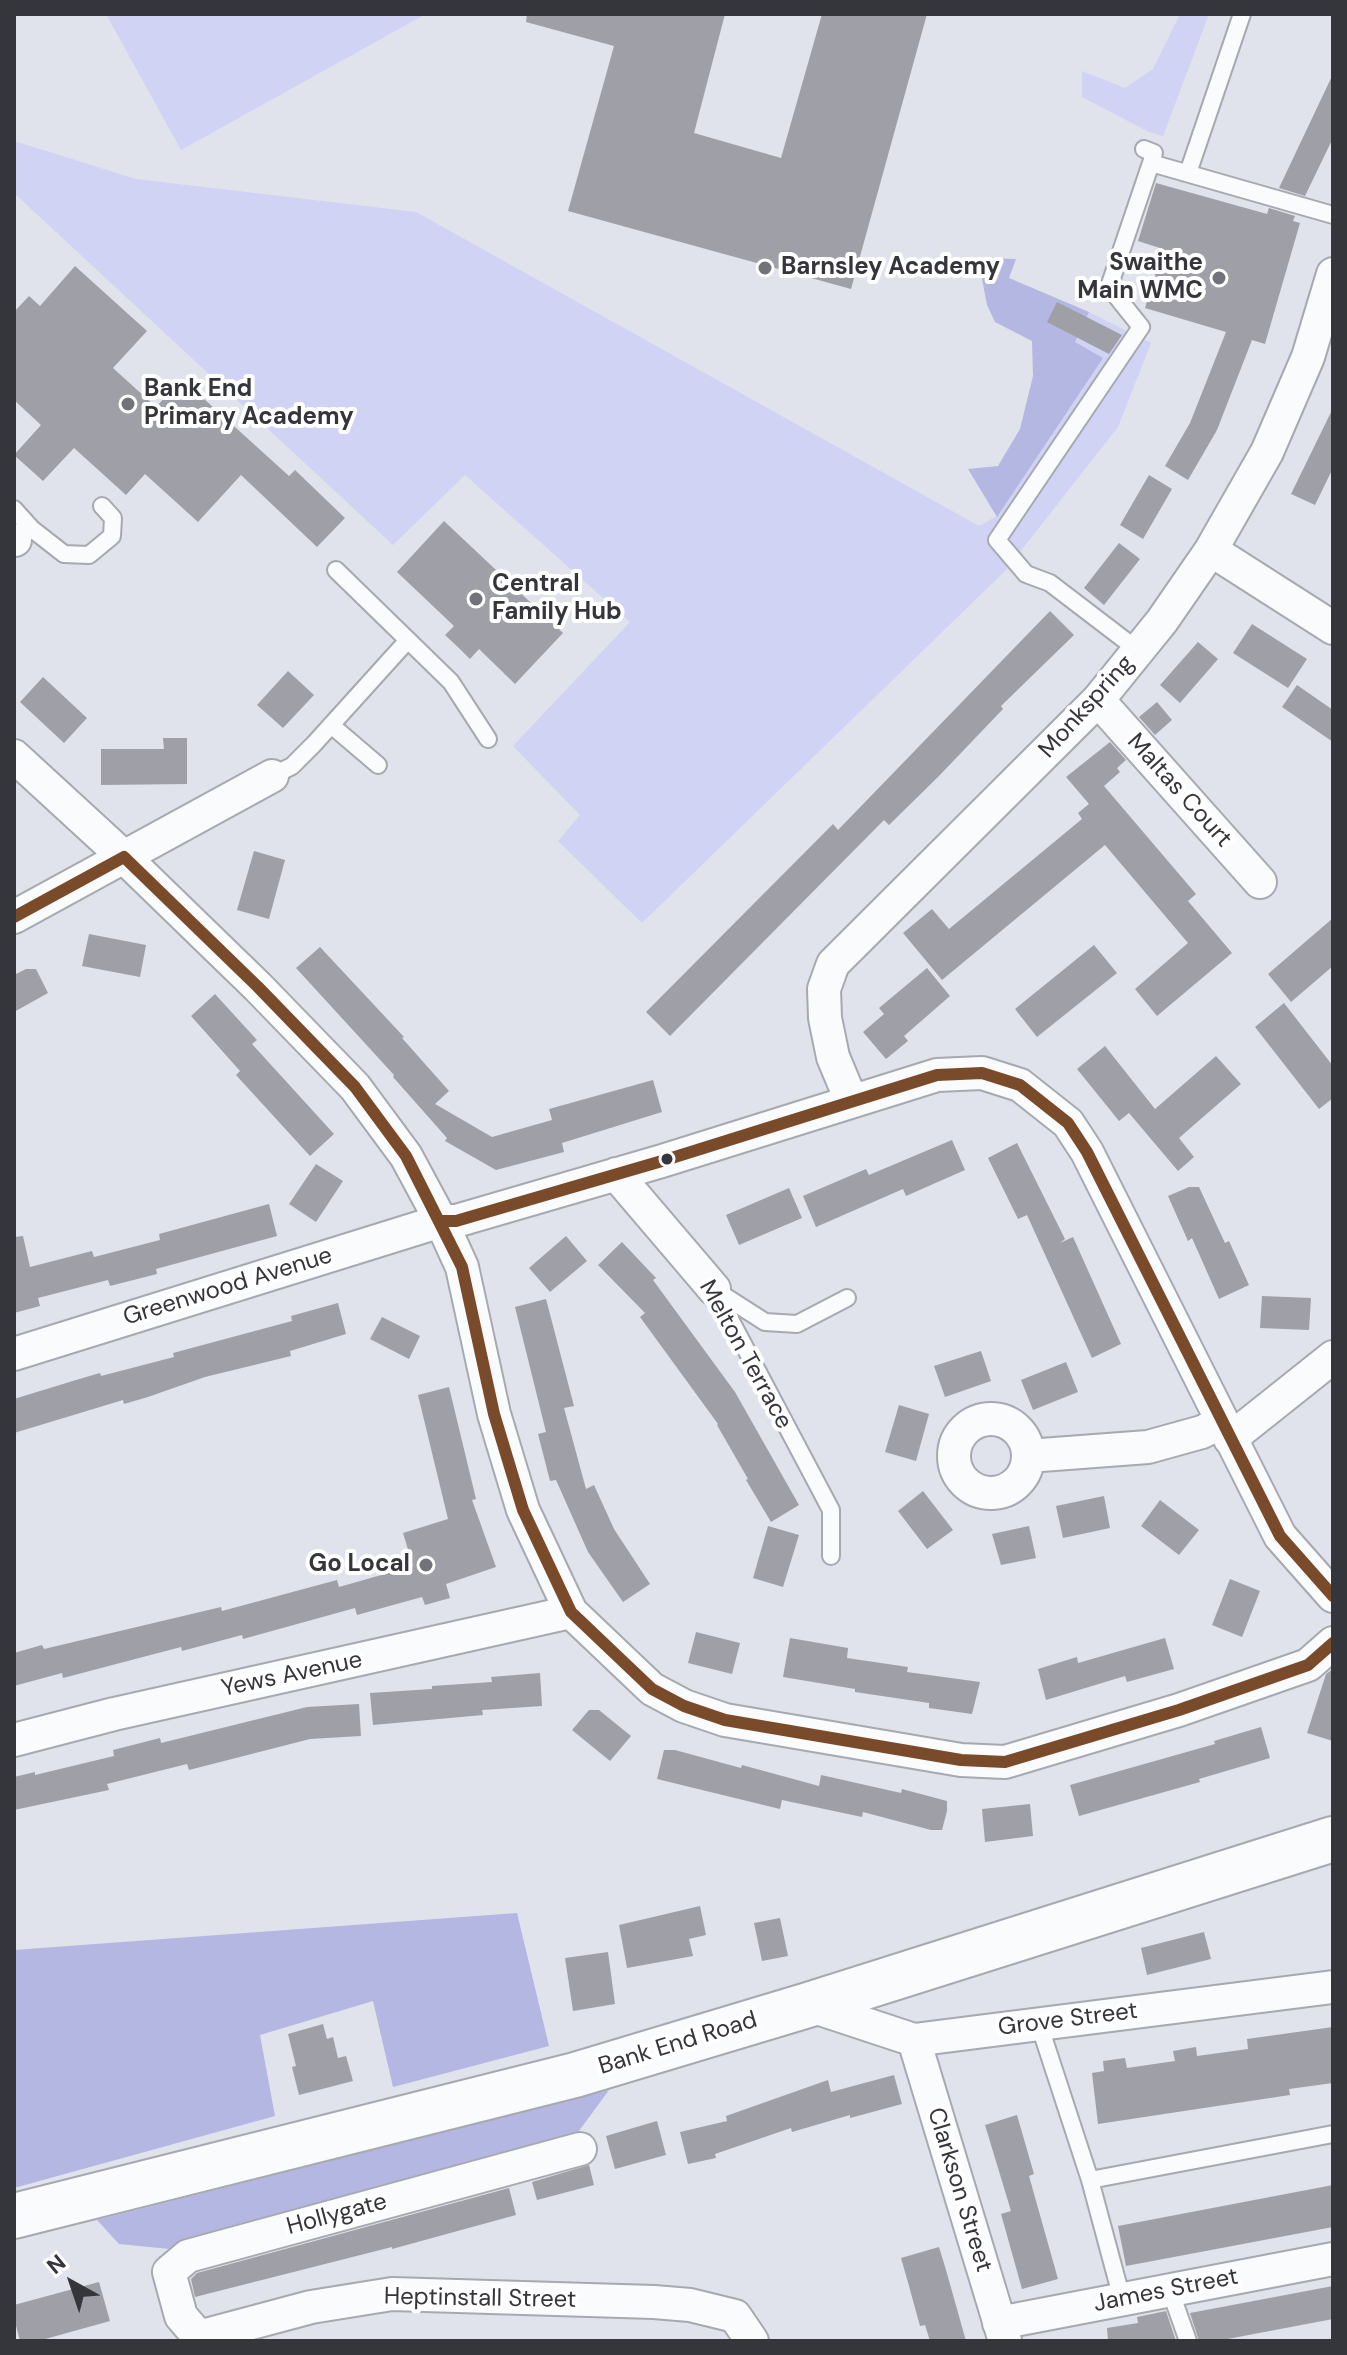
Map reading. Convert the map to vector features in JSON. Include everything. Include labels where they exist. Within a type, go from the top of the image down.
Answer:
[{"type":"street","name":"Monkspring","points":[[851,1100],[833,1057],[825,1018],[824,989],[833,964],[1098,700],[1139,651],[1211,550],[1273,438],[1308,357],[1332,280]]},
{"type":"street","points":[[1211,550],[1333,628]]},
{"type":"street","name":"Maltas Court","points":[[1098,700],[1260,882]]},
{"type":"street","points":[[14,756],[258,987],[355,1087],[406,1156],[462,1267],[494,1414],[523,1510],[571,1612],[652,1689],[684,1706],[725,1720],[975,1761],[1005,1762],[1179,1710],[1308,1665],[1333,1643]]},
{"type":"street","points":[[14,917],[272,776]]},
{"type":"street","name":"Greenwood Avenue","points":[[14,1354],[441,1221],[456,1221],[616,1174],[937,1075],[982,1073],[1020,1085],[1068,1123],[1087,1152],[1280,1536],[1333,1596]]},
{"type":"street","name":"Melton Terrace","points":[[616,1174],[714,1289]]},
{"type":"street","points":[[1028,1456],[1148,1447],[1202,1432],[1226,1431],[1333,1357]]},
{"type":"street","name":"Yews Avenue","points":[[14,1740],[114,1714],[571,1612]]},
{"type":"street","name":"Bank End Road","points":[[14,2216],[575,2075],[808,2005],[1333,1839]]},
{"type":"street","name":"Grove Street","points":[[808,2005],[914,2040],[1333,1987]]},
{"type":"street","name":"Clarkson Street","points":[[914,2040],[1002,2332]]},
{"type":"street","name":"Hollygate","points":[[199,2337],[181,2316],[169,2272],[188,2256],[580,2149]]},
{"type":"street","name":"James Street","points":[[1002,2332],[1122,2299],[1333,2259]]},
{"type":"street","name":"Heptinstall Street","points":[[199,2337],[311,2307],[392,2294],[690,2305],[735,2316],[752,2341]]},
{"type":"lane","points":[[1188,173],[1242,14]]},
{"type":"lane","points":[[1139,651],[1050,583],[1026,574],[997,540],[1141,327],[1109,287],[1147,156],[1188,173],[1333,215]]},
{"type":"lane","points":[[19,530],[64,554],[89,555],[112,536],[113,518],[102,506]]},
{"type":"lane","points":[[336,570],[369,610],[408,640],[451,682],[488,739]]},
{"type":"lane","points":[[272,776],[292,766],[331,725],[364,679],[408,640]]},
{"type":"lane","points":[[331,725],[378,765]]},
{"type":"lane","points":[[714,1289],[765,1322],[797,1324],[847,1298]]},
{"type":"lane","name":"Melton Terrace","points":[[714,1289],[831,1510],[831,1556]]},
{"type":"lane","points":[[1039,2024],[1090,2180],[1122,2299]]},
{"type":"lane","points":[[1090,2180],[1333,2134]]},
{"type":"lane","points":[[1170,2290],[1188,2341]]},
{"type":"shaded area","points":[[106,14],[423,14],[424,15],[181,150]]},
{"type":"shaded area","points":[[1180,14],[1209,14],[1163,136],[1149,132],[1082,97],[1082,71],[1125,88],[1153,69]]},
{"type":"shaded area","points":[[14,141],[136,179],[416,212],[979,526],[997,516],[1102,358],[1074,342],[1089,312],[1151,343],[1118,427],[1005,571],[642,923],[558,841],[580,815],[513,746],[630,622],[465,475],[393,545],[14,193]]},
{"type":"shaded area","points":[[978,258],[1016,259],[1009,278],[1089,312],[1075,342],[1103,358],[997,517],[968,469],[998,466],[1020,429],[1033,376],[1032,341],[995,322],[987,305]]},
{"type":"shaded area","points":[[517,1913],[549,2046],[393,2087],[373,2001],[260,2035],[275,2116],[14,2188],[14,1950]]},
{"type":"shaded area","points":[[609,2090],[576,2135],[170,2249],[119,2244],[97,2220]]},
{"type":"building","points":[[527,14],[725,14],[694,133],[781,158],[822,14],[927,14],[851,289],[568,211],[614,46],[526,22]]},
{"type":"building","points":[[1333,74],[1333,138],[1305,196],[1279,188]]},
{"type":"building","name":"Swaithe Main WMC","points":[[1156,183],[1267,214],[1269,208],[1295,216],[1293,221],[1300,223],[1265,344],[1252,340],[1217,430],[1188,480],[1165,466],[1190,423],[1226,332],[1145,308],[1163,249],[1138,241]]},
{"type":"building","points":[[75,266],[147,331],[113,368],[156,407],[182,379],[289,476],[295,470],[345,518],[317,547],[241,475],[198,522],[145,474],[126,495],[74,448],[43,481],[14,455],[41,425],[14,400],[14,312],[29,296],[40,306]]},
{"type":"building","points":[[1057,302],[1122,335],[1109,354],[1047,322]]},
{"type":"building","points":[[1333,408],[1333,468],[1315,505],[1291,494]]},
{"type":"building","points":[[1149,475],[1172,489],[1143,539],[1120,525]]},
{"type":"building","name":"Central Family Hub","points":[[444,521],[563,633],[515,684],[479,649],[470,659],[445,635],[454,626],[397,572]]},
{"type":"building","points":[[1119,543],[1140,559],[1104,605],[1084,588]]},
{"type":"building","points":[[1050,611],[1074,635],[1001,706],[1003,709],[938,777],[889,825],[884,820],[670,1036],[646,1012],[833,824],[838,830]]},
{"type":"building","points":[[1252,624],[1307,659],[1288,688],[1233,653]]},
{"type":"building","points":[[1198,642],[1218,659],[1180,703],[1160,685]]},
{"type":"building","points":[[288,671],[314,695],[283,728],[257,705]]},
{"type":"building","points":[[43,677],[87,718],[64,743],[20,702]]},
{"type":"building","points":[[1297,685],[1333,710],[1333,742],[1282,707]]},
{"type":"building","points":[[1157,702],[1172,720],[1155,735],[1139,717]]},
{"type":"building","points":[[163,738],[187,738],[187,784],[101,785],[101,749],[164,749]]},
{"type":"building","points":[[1110,742],[1126,760],[1117,768],[1120,772],[1104,786],[1196,894],[1188,901],[1232,953],[1157,1016],[1135,989],[1188,943],[1105,845],[942,980],[903,933],[932,909],[949,929],[1082,819],[1078,813],[1089,804],[1066,777]]},
{"type":"building","points":[[254,851],[285,860],[269,919],[237,910]]},
{"type":"building","points":[[1333,918],[1333,966],[1291,1002],[1268,974]]},
{"type":"building","points":[[89,934],[146,945],[140,977],[82,966]]},
{"type":"building","points":[[1094,945],[1117,973],[1037,1037],[1015,1009]]},
{"type":"building","points":[[320,947],[404,1037],[449,1091],[435,1104],[492,1137],[552,1120],[549,1109],[653,1080],[662,1112],[562,1143],[564,1152],[496,1170],[445,1141],[447,1138],[394,1075],[296,968]]},
{"type":"building","points":[[927,968],[950,996],[904,1036],[908,1041],[886,1059],[863,1032],[884,1014],[879,1008]]},
{"type":"building","points":[[26,969],[36,969],[48,993],[14,1012],[14,975]]},
{"type":"building","points":[[215,994],[257,1040],[252,1044],[334,1134],[310,1156],[236,1075],[240,1071],[191,1016]]},
{"type":"building","points":[[1284,1003],[1333,1066],[1333,1098],[1319,1109],[1255,1027]]},
{"type":"building","points":[[1105,1046],[1155,1109],[1216,1056],[1241,1084],[1179,1138],[1194,1157],[1178,1171],[1129,1113],[1119,1121],[1077,1069]]},
{"type":"building","points":[[952,1140],[965,1170],[906,1196],[903,1189],[816,1227],[803,1196],[866,1169],[869,1175]]},
{"type":"building","points":[[1017,1143],[1065,1239],[1060,1243],[1073,1237],[1121,1344],[1092,1358],[1027,1215],[1018,1219],[988,1158]]},
{"type":"building","points":[[316,1164],[343,1181],[316,1222],[289,1204]]},
{"type":"building","points":[[1189,1187],[1199,1187],[1249,1285],[1219,1299],[1192,1238],[1188,1241],[1168,1196]]},
{"type":"building","points":[[789,1188],[802,1218],[739,1245],[726,1215]]},
{"type":"building","points":[[269,1204],[277,1236],[156,1269],[157,1274],[110,1286],[108,1280],[38,1298],[40,1306],[14,1313],[14,1237],[23,1236],[30,1267],[92,1251],[94,1257],[160,1240],[159,1234]]},
{"type":"building","points":[[566,1236],[587,1261],[550,1292],[529,1268]]},
{"type":"building","points":[[622,1242],[656,1278],[653,1280],[735,1392],[799,1505],[771,1522],[718,1424],[640,1317],[645,1313],[598,1265]]},
{"type":"building","points":[[1262,1296],[1311,1298],[1309,1330],[1260,1328]]},
{"type":"building","points":[[546,1299],[574,1406],[564,1408],[586,1489],[594,1485],[614,1529],[650,1584],[623,1602],[588,1552],[556,1480],[550,1481],[538,1434],[546,1432],[515,1307]]},
{"type":"building","points":[[338,1303],[346,1334],[290,1351],[291,1356],[205,1377],[148,1397],[124,1404],[123,1400],[14,1433],[14,1399],[100,1373],[101,1376],[174,1357],[173,1353],[292,1321],[291,1316]]},
{"type":"building","points":[[382,1317],[420,1336],[409,1359],[370,1339]]},
{"type":"building","points":[[981,1351],[991,1381],[945,1397],[934,1366]]},
{"type":"building","points":[[1066,1362],[1078,1392],[1033,1410],[1021,1380]]},
{"type":"building","points":[[449,1387],[476,1499],[472,1500],[496,1567],[446,1584],[450,1598],[425,1605],[422,1597],[357,1615],[355,1608],[243,1639],[242,1635],[182,1651],[181,1647],[63,1678],[62,1673],[14,1686],[14,1653],[42,1645],[44,1649],[221,1607],[222,1611],[337,1580],[339,1587],[413,1566],[403,1533],[448,1519],[418,1395]]},
{"type":"building","points":[[899,1405],[929,1414],[916,1461],[885,1452]]},
{"type":"building","points":[[923,1491],[953,1530],[927,1549],[898,1511]]},
{"type":"building","points":[[1104,1496],[1110,1528],[1063,1538],[1056,1506]]},
{"type":"building","points":[[1160,1500],[1199,1530],[1179,1555],[1141,1526]]},
{"type":"building","points":[[768,1526],[799,1535],[783,1587],[753,1578]]},
{"type":"building","points":[[1029,1526],[1036,1558],[1001,1565],[992,1534]]},
{"type":"building","points":[[1230,1579],[1260,1591],[1242,1637],[1212,1625]]},
{"type":"building","points":[[696,1632],[740,1643],[732,1674],[688,1663]]},
{"type":"building","points":[[790,1638],[848,1648],[847,1658],[908,1667],[907,1672],[980,1682],[972,1714],[929,1708],[929,1703],[783,1677]]},
{"type":"building","points":[[1165,1638],[1174,1669],[1127,1682],[1125,1676],[1046,1700],[1038,1669],[1077,1657],[1078,1663]]},
{"type":"building","points":[[1333,1669],[1333,1741],[1307,1733],[1326,1674]]},
{"type":"building","points":[[540,1673],[542,1706],[482,1710],[483,1715],[373,1725],[370,1693],[492,1682],[491,1677]]},
{"type":"building","points":[[359,1704],[361,1736],[310,1739],[189,1770],[187,1764],[107,1784],[109,1790],[14,1810],[14,1777],[114,1756],[113,1750],[160,1738],[161,1743],[307,1707]]},
{"type":"building","points":[[589,1710],[599,1710],[631,1736],[610,1761],[572,1730]]},
{"type":"building","points":[[1261,1727],[1270,1758],[1199,1779],[1200,1782],[1079,1816],[1070,1785],[1215,1744],[1214,1741]]},
{"type":"building","points":[[664,1750],[675,1750],[741,1768],[742,1765],[819,1786],[821,1775],[901,1793],[902,1789],[947,1801],[947,1811],[942,1830],[931,1830],[863,1812],[862,1817],[782,1800],[780,1809],[657,1779]]},
{"type":"building","points":[[1030,1804],[1033,1836],[985,1842],[982,1809]]},
{"type":"building","points":[[700,1906],[706,1935],[689,1939],[693,1956],[627,1968],[619,1925]]},
{"type":"building","points":[[780,1918],[788,1956],[762,1961],[754,1923]]},
{"type":"building","points":[[1204,1932],[1211,1959],[1147,1975],[1141,1948]]},
{"type":"building","points":[[608,1952],[615,2004],[573,2011],[565,1958]]},
{"type":"building","points":[[323,2024],[327,2039],[333,2037],[338,2058],[346,2056],[353,2081],[299,2095],[288,2034]]},
{"type":"building","points":[[1333,2027],[1333,2083],[1289,2089],[1290,2095],[1098,2124],[1092,2073],[1104,2071],[1103,2061],[1125,2058],[1127,2068],[1175,2061],[1173,2051],[1196,2047],[1197,2056],[1248,2049],[1247,2039]]},
{"type":"building","points":[[894,2075],[902,2104],[792,2132],[791,2128],[715,2154],[716,2158],[688,2164],[680,2132],[727,2121],[726,2116],[828,2080],[831,2092]]},
{"type":"building","points":[[1017,2115],[1034,2174],[1029,2176],[1058,2279],[1022,2289],[1001,2214],[1011,2211],[985,2125]]},
{"type":"building","points":[[657,2121],[666,2155],[615,2169],[606,2136]]},
{"type":"building","points":[[589,2165],[594,2185],[537,2200],[532,2182]]},
{"type":"building","points":[[1333,2185],[1333,2227],[1126,2266],[1118,2226]]},
{"type":"building","points":[[509,2188],[516,2215],[195,2297],[191,2279],[197,2273]]},
{"type":"building","points":[[939,2247],[966,2341],[930,2341],[925,2325],[920,2326],[901,2258]]},
{"type":"building","points":[[99,2282],[110,2321],[38,2341],[20,2341],[14,2305]]},
{"type":"building","points":[[1333,2286],[1333,2319],[1217,2341],[1199,2341],[1190,2313]]},
{"type":"building","points":[[1166,2311],[1176,2341],[1108,2341],[1107,2328],[1138,2323],[1137,2317]]},
{"type":"transit line","points":[[14,917],[124,857],[258,987],[355,1087],[406,1156],[462,1267],[494,1414],[523,1510],[571,1612],[652,1689],[684,1706],[725,1720],[961,1760],[1005,1762],[1179,1710],[1308,1665],[1333,1643]]},
{"type":"transit line","points":[[441,1221],[456,1221],[662,1161],[937,1075],[982,1073],[1020,1085],[1068,1123],[1087,1152],[1280,1536],[1333,1596]]},
{"type":"place","name":"Barnsley Academy","points":[[765,268]]},
{"type":"place","name":"Swaithe Main WMC","points":[[1219,278]]},
{"type":"place","name":"Bank End Primary Academy","points":[[128,404]]},
{"type":"place","name":"Central Family Hub","points":[[476,599]]},
{"type":"place","name":"Go Local","points":[[426,1565]]}]
